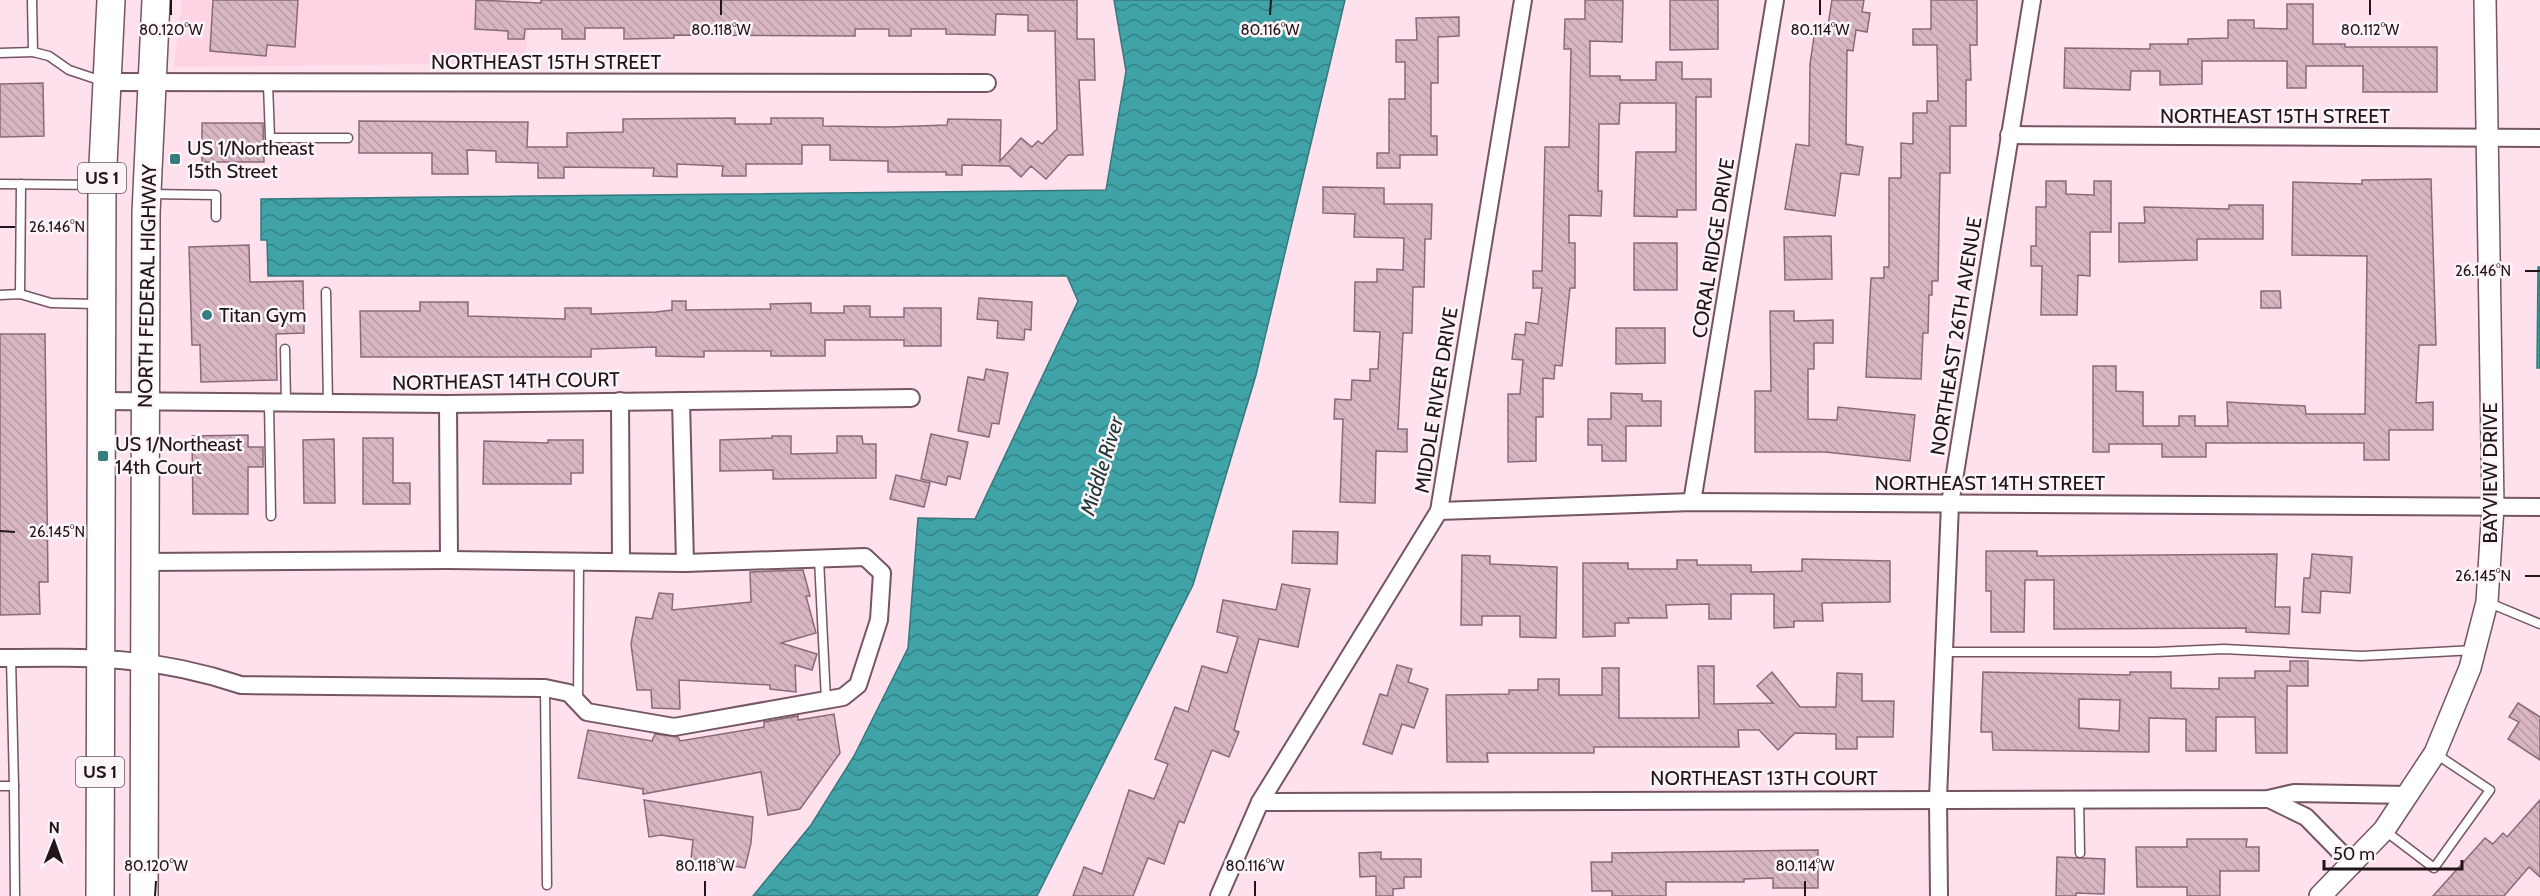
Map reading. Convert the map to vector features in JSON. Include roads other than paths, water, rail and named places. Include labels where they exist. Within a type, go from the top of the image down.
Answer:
[{"type":"main road","name":"US 1","points":[[100,896],[102,185],[111,0]]},
{"type":"main road","name":"NORTH FEDERAL HIGHWAY","points":[[144,896],[147,194],[156,0]]},
{"type":"street","name":"MIDDLE RIVER DRIVE","points":[[1219,896],[1260,802],[1439,512],[1522,0]]},
{"type":"street","name":"CORAL RIDGE DRIVE","points":[[1692,502],[1774,0]]},
{"type":"street","name":"NORTHEAST 26TH AVENUE","points":[[1939,896],[1938,798],[1950,504],[2032,0]]},
{"type":"street","name":"BAYVIEW DRIVE","points":[[2320,896],[2353,865],[2384,830],[2435,753],[2450,722],[2475,650],[2487,602],[2493,507],[2485,0]]},
{"type":"street","name":"NORTHEAST 15TH STREET","points":[[106,82],[151,84],[987,83]]},
{"type":"street","name":"NORTHEAST 15TH STREET","points":[[2009,135],[2540,138]]},
{"type":"street","name":"NORTHEAST 14TH COURT","points":[[100,401],[448,404],[912,398]]},
{"type":"street","points":[[620,401],[621,562]]},
{"type":"street","points":[[681,401],[685,563]]},
{"type":"street","points":[[448,404],[449,560]]},
{"type":"street","name":"NORTHEAST 14TH STREET","points":[[1439,512],[1692,502],[2540,507]]},
{"type":"street","points":[[6,658],[100,657],[144,661],[202,672],[241,685],[545,688],[569,693],[587,712],[674,726],[843,697],[858,685],[879,620],[882,573],[865,558],[685,563],[449,560],[145,562]]},
{"type":"street","name":"NORTHEAST 13TH COURT","points":[[1260,802],[2268,798],[2294,793],[2409,795]]},
{"type":"street","name":"NORTHEAST 13TH COURT","points":[[2268,798],[2288,806],[2306,818],[2353,865]]},
{"type":"lane","points":[[32,0],[33,52]]},
{"type":"lane","points":[[0,53],[33,52],[49,56],[69,70],[106,82]]},
{"type":"lane","points":[[268,84],[270,138],[348,138]]},
{"type":"lane","points":[[0,184],[102,185]]},
{"type":"lane","points":[[20,294],[21,184]]},
{"type":"lane","points":[[147,194],[216,195],[216,217]]},
{"type":"lane","points":[[326,292],[328,403]]},
{"type":"lane","points":[[0,294],[20,294],[51,303],[101,304]]},
{"type":"lane","points":[[285,349],[286,403]]},
{"type":"lane","points":[[268,403],[271,516]]},
{"type":"lane","points":[[819,559],[826,700]]},
{"type":"lane","points":[[578,703],[579,562]]},
{"type":"lane","points":[[2487,602],[2540,624]]},
{"type":"lane","points":[[1944,652],[2156,652],[2224,649],[2361,656],[2475,650]]},
{"type":"lane","points":[[6,658],[14,786],[15,896]]},
{"type":"lane","points":[[545,688],[547,885]]},
{"type":"lane","points":[[2384,830],[2434,868],[2490,790],[2435,753]]},
{"type":"lane","points":[[0,786],[14,786]]},
{"type":"lane","points":[[2079,799],[2080,853]]},
{"type":"water","name":"Middle River","points":[[1114,0],[1345,0],[1256,375],[1193,585],[1037,896],[753,896],[811,825],[854,756],[908,648],[918,518],[975,519],[1078,301],[1067,276],[268,276],[267,240],[261,240],[261,199],[1106,190],[1126,71]]},
{"type":"water","points":[[2538,267],[2540,267],[2540,368],[2537,368]]},
{"type":"place","name":"US 1/Northeast 15th Street","points":[[175,159]]},
{"type":"place","name":"Titan Gym","points":[[207,315]]},
{"type":"place","name":"US 1/Northeast 14th Court","points":[[103,456]]}]
